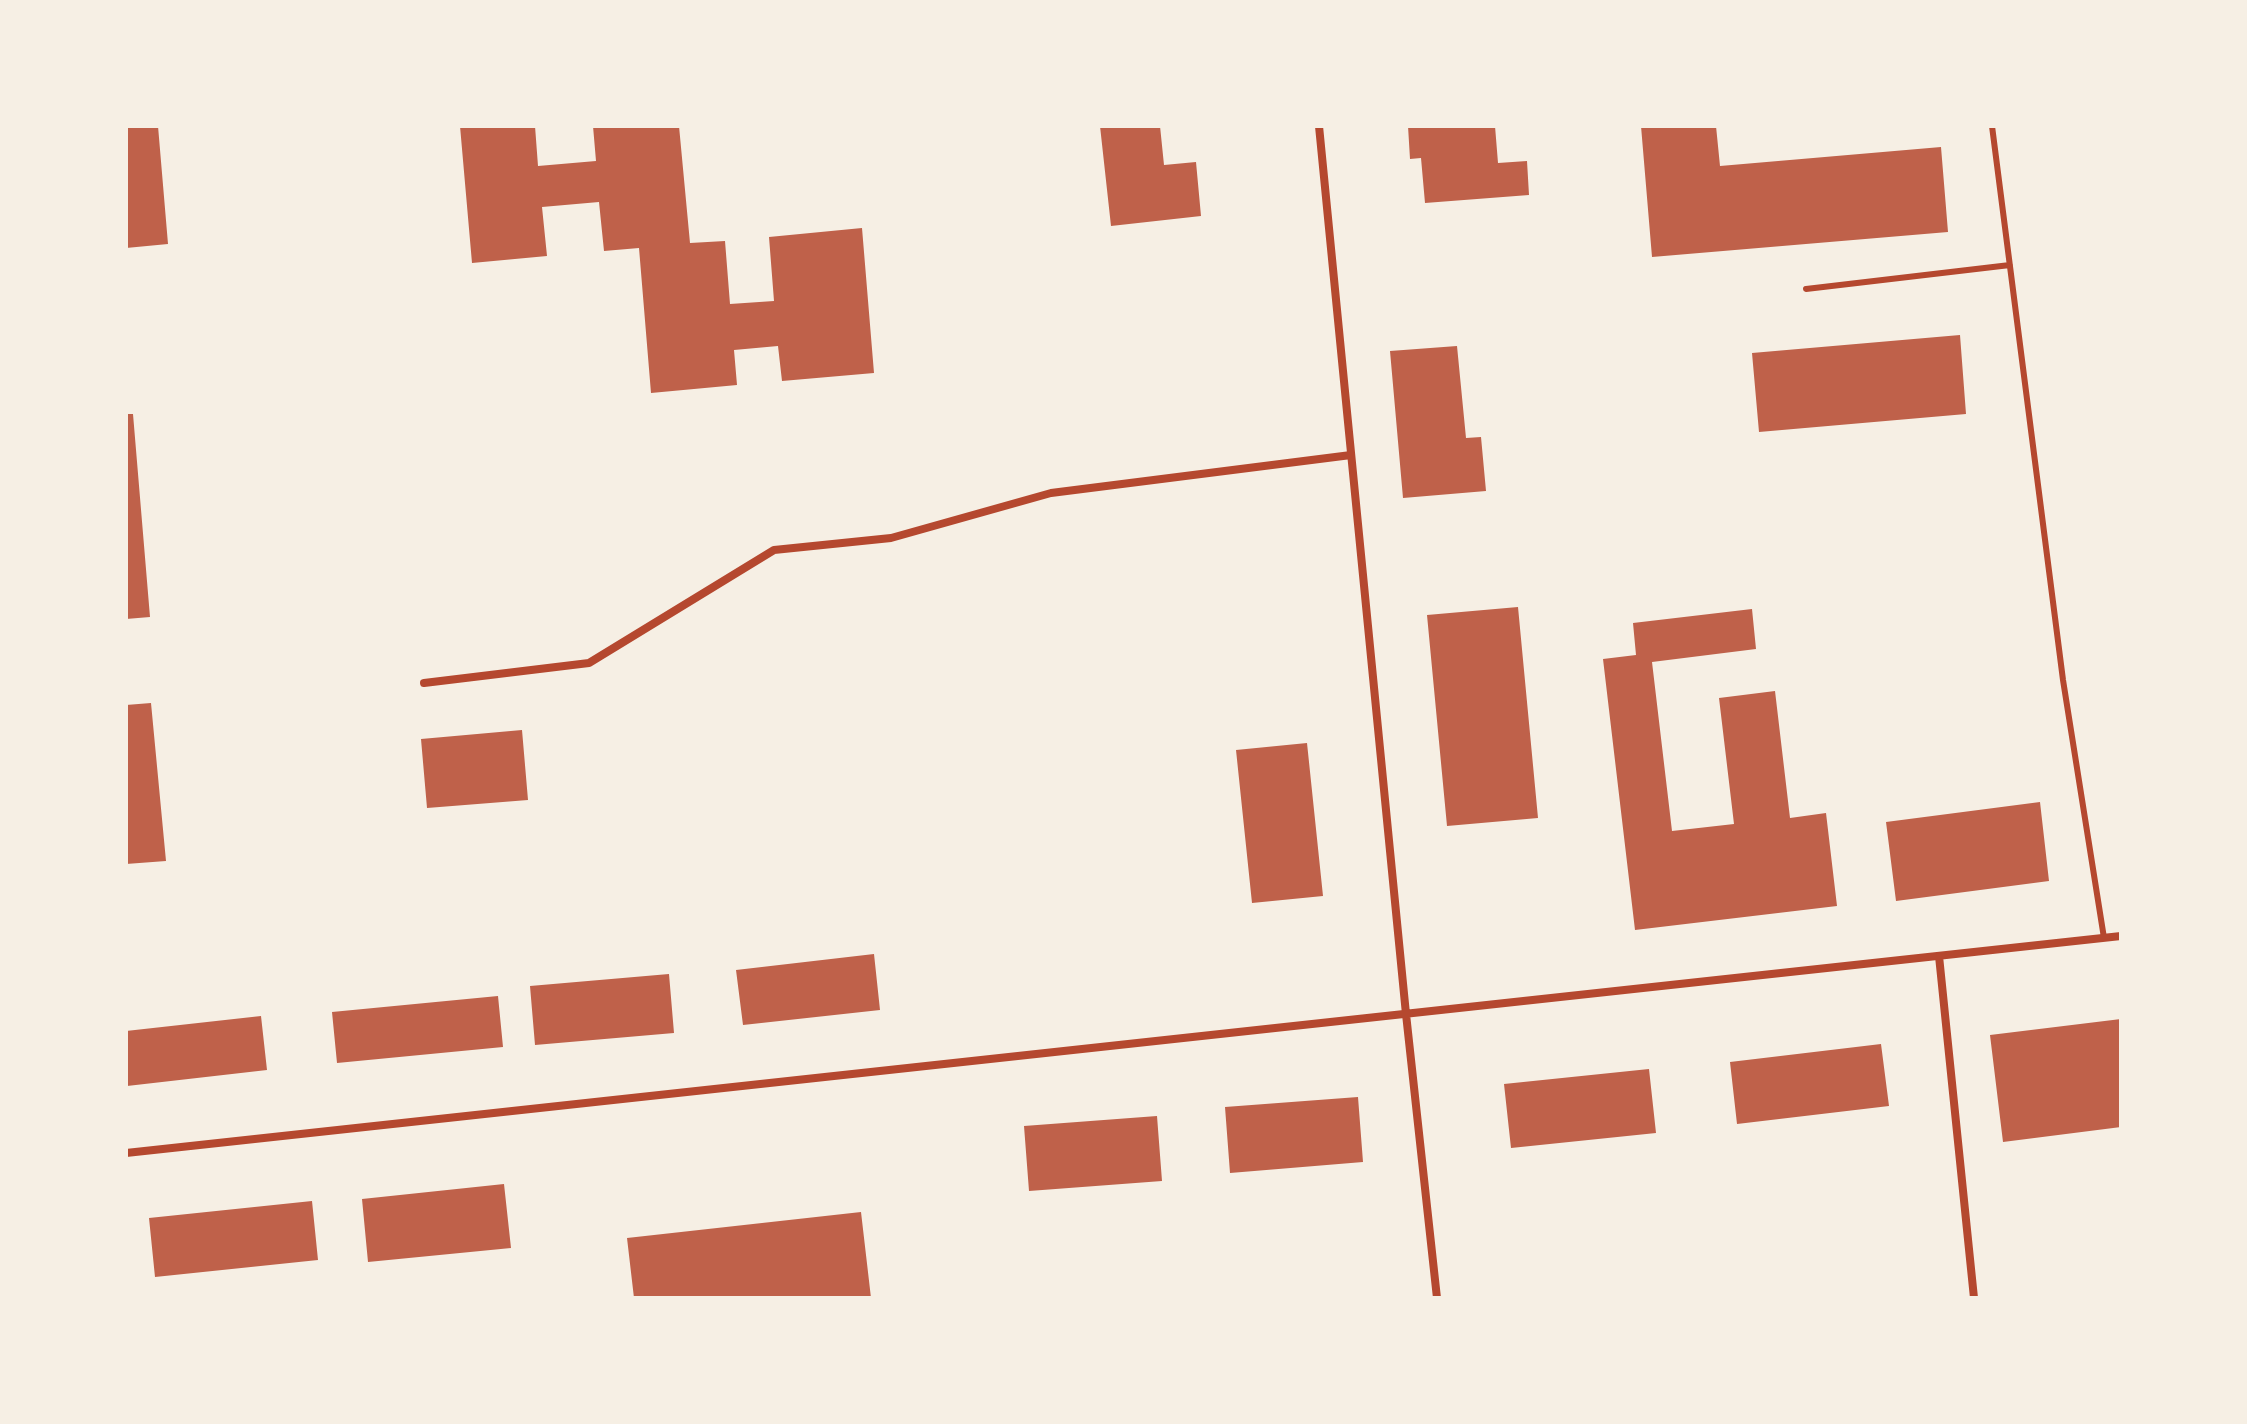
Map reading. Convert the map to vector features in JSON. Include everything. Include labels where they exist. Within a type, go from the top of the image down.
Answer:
[{"type":"street","points":[[1319,126],[1437,1298]]},
{"type":"street","points":[[424,683],[589,663],[774,550],[891,538],[1051,493],[1351,455]]},
{"type":"street","points":[[126,1153],[2121,936]]},
{"type":"street","points":[[1939,956],[1974,1298]]},
{"type":"lane","points":[[1992,126],[2063,680],[2104,938]]},
{"type":"lane","points":[[1806,289],[2010,265]]},
{"type":"building","points":[[126,126],[158,126],[168,244],[126,248]]},
{"type":"building","points":[[460,126],[535,126],[538,166],[596,161],[593,126],[679,126],[690,243],[725,241],[730,304],[774,301],[769,237],[862,228],[874,373],[782,381],[778,346],[734,350],[737,385],[651,393],[639,248],[604,251],[599,202],[542,207],[547,256],[472,263]]},
{"type":"building","points":[[1100,126],[1160,126],[1164,165],[1196,162],[1201,216],[1111,226]]},
{"type":"building","points":[[1408,126],[1495,126],[1498,163],[1527,161],[1529,195],[1425,203],[1421,158],[1410,159]]},
{"type":"building","points":[[1641,126],[1716,126],[1720,166],[1941,147],[1948,232],[1652,257]]},
{"type":"building","points":[[1960,335],[1966,414],[1759,432],[1752,353]]},
{"type":"building","points":[[1457,346],[1466,438],[1481,437],[1486,491],[1403,498],[1390,351]]},
{"type":"building","points":[[126,414],[133,414],[150,617],[126,619]]},
{"type":"building","points":[[1518,607],[1538,818],[1447,826],[1427,615]]},
{"type":"building","points":[[1752,609],[1756,649],[1652,662],[1672,831],[1734,824],[1719,698],[1775,691],[1790,818],[1826,813],[1837,906],[1635,930],[1603,659],[1636,655],[1633,623]]},
{"type":"building","points":[[151,703],[166,861],[126,864],[126,705]]},
{"type":"building","points":[[522,730],[528,800],[427,808],[421,739]]},
{"type":"building","points":[[1307,743],[1323,896],[1252,903],[1236,750]]},
{"type":"building","points":[[2040,802],[2049,881],[1896,901],[1886,822]]},
{"type":"building","points":[[874,954],[880,1010],[743,1025],[736,970]]},
{"type":"building","points":[[669,974],[674,1033],[535,1045],[530,986]]},
{"type":"building","points":[[498,996],[503,1047],[337,1063],[332,1012]]},
{"type":"building","points":[[261,1016],[267,1070],[127,1086],[126,1031]]},
{"type":"building","points":[[2121,1019],[2121,1127],[2003,1142],[1990,1035]]},
{"type":"building","points":[[1881,1044],[1889,1106],[1737,1124],[1730,1062]]},
{"type":"building","points":[[1649,1069],[1656,1133],[1511,1148],[1504,1084]]},
{"type":"building","points":[[1358,1097],[1363,1162],[1230,1173],[1225,1107]]},
{"type":"building","points":[[1157,1116],[1162,1181],[1029,1191],[1024,1126]]},
{"type":"building","points":[[504,1184],[511,1248],[368,1262],[362,1199]]},
{"type":"building","points":[[312,1201],[318,1260],[155,1277],[149,1218]]},
{"type":"building","points":[[861,1212],[871,1298],[634,1298],[627,1238]]}]
